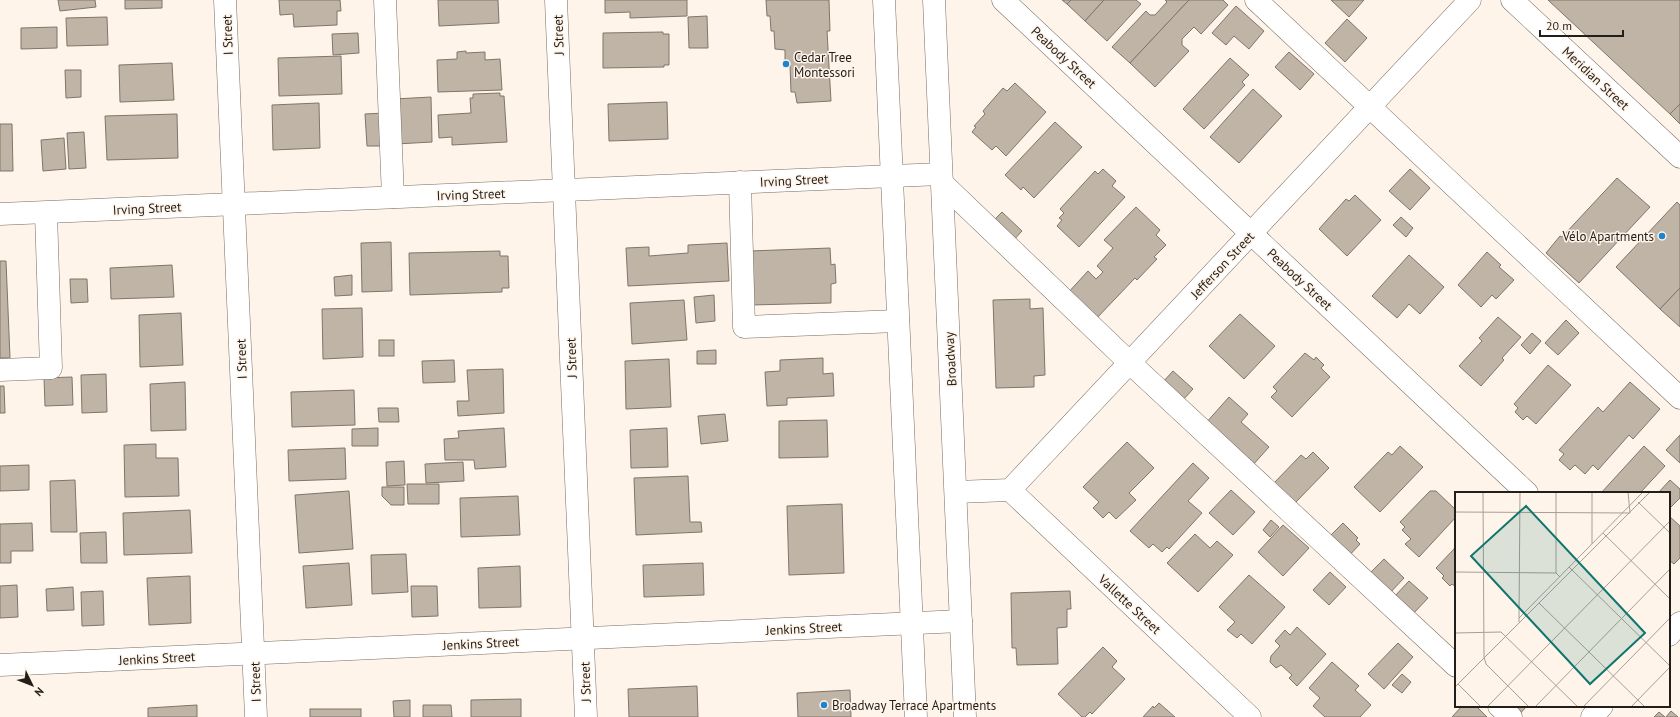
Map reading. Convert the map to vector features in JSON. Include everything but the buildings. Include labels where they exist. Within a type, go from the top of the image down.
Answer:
[{"type":"street","name":"I Street","points":[[225,0],[256,717]]},
{"type":"street","points":[[385,0],[393,197]]},
{"type":"street","name":"J Street","points":[[556,0],[586,717]]},
{"type":"street","points":[[884,0],[916,717]]},
{"type":"street","name":"Broadway","points":[[934,0],[965,717]]},
{"type":"street","name":"Peabody Street","points":[[1003,0],[1526,492]]},
{"type":"street","points":[[1256,0],[1680,398]]},
{"type":"street","name":"Jefferson Street","points":[[1010,490],[1470,0]]},
{"type":"street","name":"Meridian Street","points":[[1512,0],[1680,157]]},
{"type":"street","name":"Irving Street","points":[[0,214],[892,176],[942,178]]},
{"type":"street","points":[[942,178],[1130,363],[1455,665]]},
{"type":"street","points":[[740,182],[744,327],[898,321]]},
{"type":"street","points":[[0,370],[51,368],[46,212]]},
{"type":"street","points":[[956,492],[1010,490]]},
{"type":"street","name":"Vallette Street","points":[[1010,490],[1250,717]]},
{"type":"street","name":"Jenkins Street","points":[[0,665],[961,621]]},
{"type":"street","points":[[1500,707],[1511,717]]},
{"type":"street","points":[[1592,717],[1601,707]]},
{"type":"place","name":"Cedar Tree Montessori","points":[[786,64]]},
{"type":"place","name":"Vélo Apartments","points":[[1662,236]]},
{"type":"place","name":"Broadway Terrace Apartments","points":[[824,705]]}]
